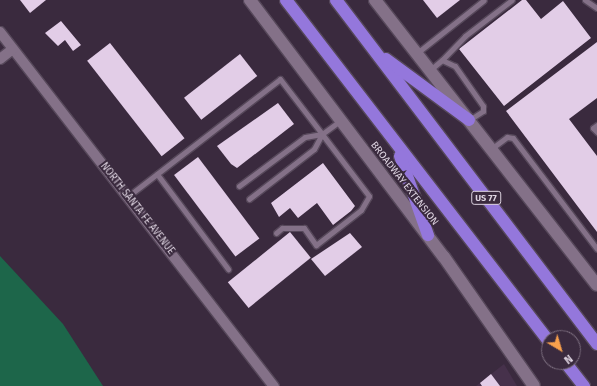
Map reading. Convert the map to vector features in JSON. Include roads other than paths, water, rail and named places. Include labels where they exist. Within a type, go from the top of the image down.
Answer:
[{"type":"highway","name":"BROADWAY EXTENSION","points":[[286,0],[541,331]]},
{"type":"highway","name":"US 77","points":[[336,0],[597,344]]},
{"type":"highway","points":[[375,51],[469,120]]},
{"type":"highway","points":[[396,143],[428,235]]},
{"type":"highway","points":[[571,370],[584,386]]},
{"type":"main road","name":"BROADWAY EXTENSION","points":[[250,0],[340,121],[428,235],[534,386]]},
{"type":"main road","points":[[375,0],[597,285]]},
{"type":"street","name":"NORTH SANTA FE AVENUE","points":[[0,32],[274,386]]},
{"type":"street","points":[[0,59],[13,49]]},
{"type":"lane","points":[[417,53],[484,0]]},
{"type":"lane","points":[[430,70],[465,36],[512,0]]},
{"type":"lane","points":[[585,0],[597,8]]},
{"type":"lane","points":[[442,60],[455,66],[481,100],[483,111],[469,120]]},
{"type":"lane","points":[[128,197],[280,79],[369,196],[361,210],[316,245],[304,228],[282,228],[276,233]]},
{"type":"lane","points":[[249,199],[314,148],[322,134],[340,121]]},
{"type":"lane","points":[[597,125],[593,128],[597,132]]},
{"type":"lane","points":[[239,186],[305,137],[322,134]]},
{"type":"lane","points":[[491,149],[507,137],[513,138],[597,249]]},
{"type":"lane","points":[[157,174],[228,268]]}]
